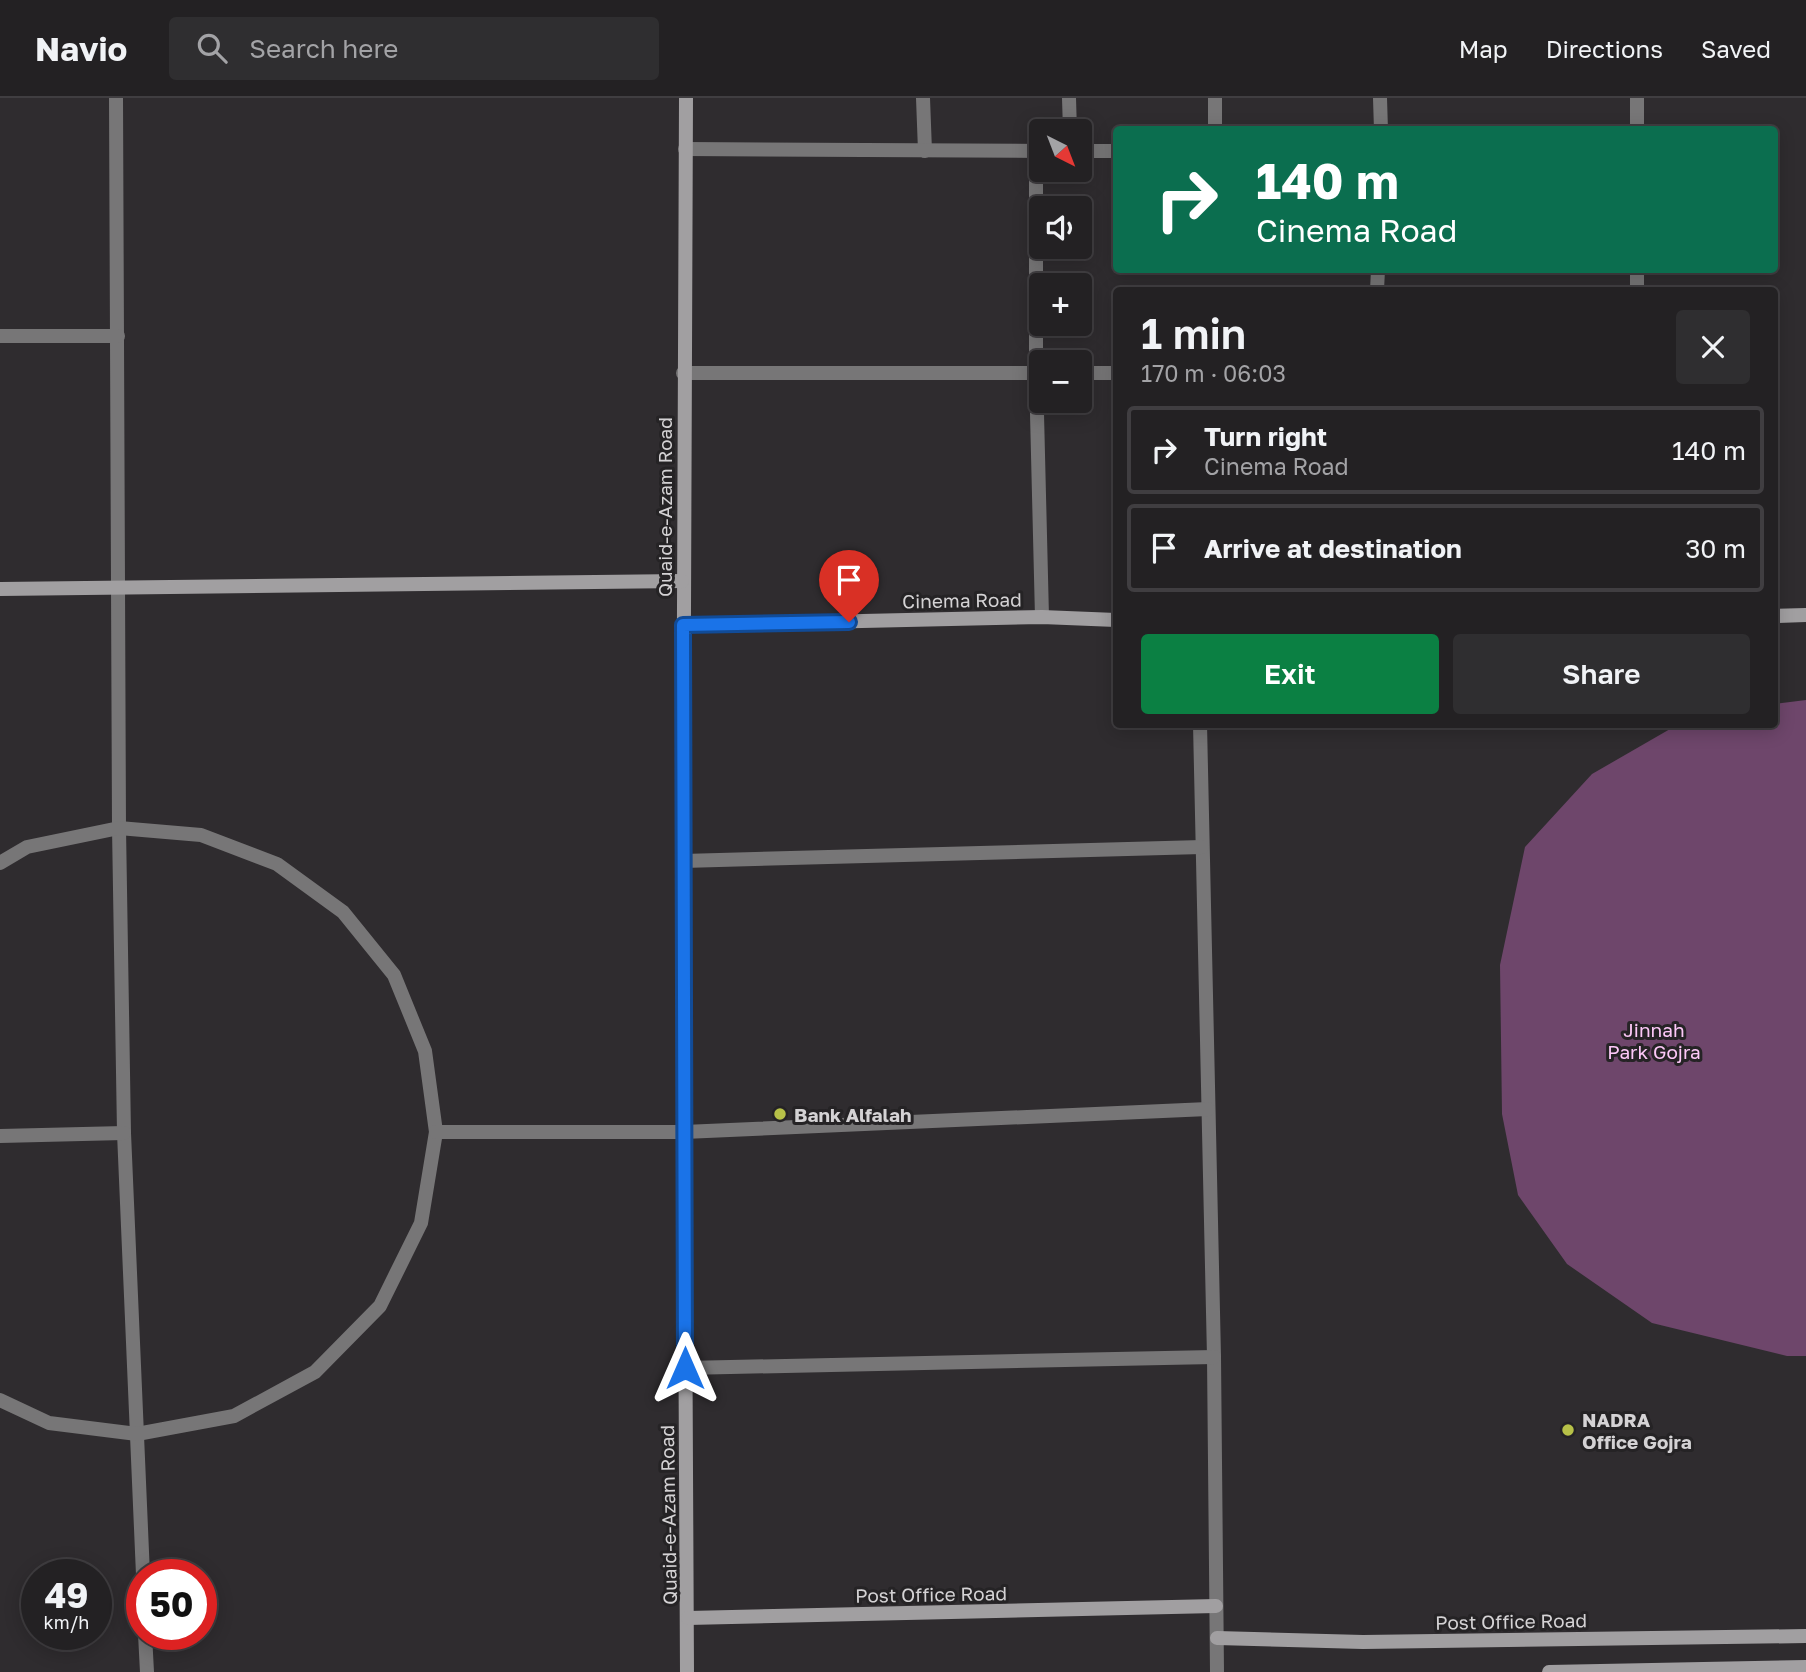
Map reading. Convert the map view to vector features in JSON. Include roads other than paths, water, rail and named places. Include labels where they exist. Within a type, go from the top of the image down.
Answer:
[{"type":"main road","name":"Quaid-e-Azam Road","points":[[685,98],[682,581],[687,1672]]},
{"type":"main road","points":[[0,589],[682,581]]},
{"type":"main road","points":[[1778,616],[1806,615]]},
{"type":"main road","name":"Cinema Road","points":[[683,625],[1042,618],[1113,620]]},
{"type":"main road","name":"Post Office Road","points":[[688,1618],[1216,1606]]},
{"type":"main road","name":"Post Office Road","points":[[1217,1638],[1363,1642],[1806,1636]]},
{"type":"main road","points":[[1549,1672],[1806,1667]]},
{"type":"street","points":[[116,98],[119,828],[124,1133],[142,1559]]},
{"type":"street","points":[[923,98],[925,151]]},
{"type":"street","points":[[1069,98],[1070,119]]},
{"type":"street","points":[[1215,98],[1215,126]]},
{"type":"street","points":[[1380,98],[1381,126]]},
{"type":"street","points":[[1637,98],[1637,126]]},
{"type":"street","points":[[685,149],[1029,151]]},
{"type":"street","points":[[1092,151],[1113,151]]},
{"type":"street","points":[[1039,182],[1039,350]]},
{"type":"street","points":[[0,335],[118,336]]},
{"type":"street","points":[[683,373],[1029,373]]},
{"type":"street","points":[[1092,373],[1113,373]]},
{"type":"street","points":[[1039,413],[1042,618]]},
{"type":"street","points":[[1200,728],[1214,1357],[1217,1672]]},
{"type":"street","points":[[0,863],[27,848],[119,828],[201,835],[277,864],[343,912],[394,975],[425,1051],[436,1132],[421,1223],[380,1306],[315,1372],[234,1416],[136,1434],[49,1423],[0,1400]]},
{"type":"street","points":[[683,861],[1202,847]]},
{"type":"street","points":[[436,1132],[684,1132],[1208,1109]]},
{"type":"street","points":[[0,1136],[124,1133]]},
{"type":"street","points":[[685,1368],[1214,1357]]},
{"type":"street","points":[[146,1650],[147,1672]]},
{"type":"place","name":"Bank Alfalah","points":[[780,1114]]},
{"type":"place","name":"NADRA Office Gojra","points":[[1568,1430]]},
{"type":"park label","name":"Jinnah Park Gojra","points":[[1654,1040]]}]
